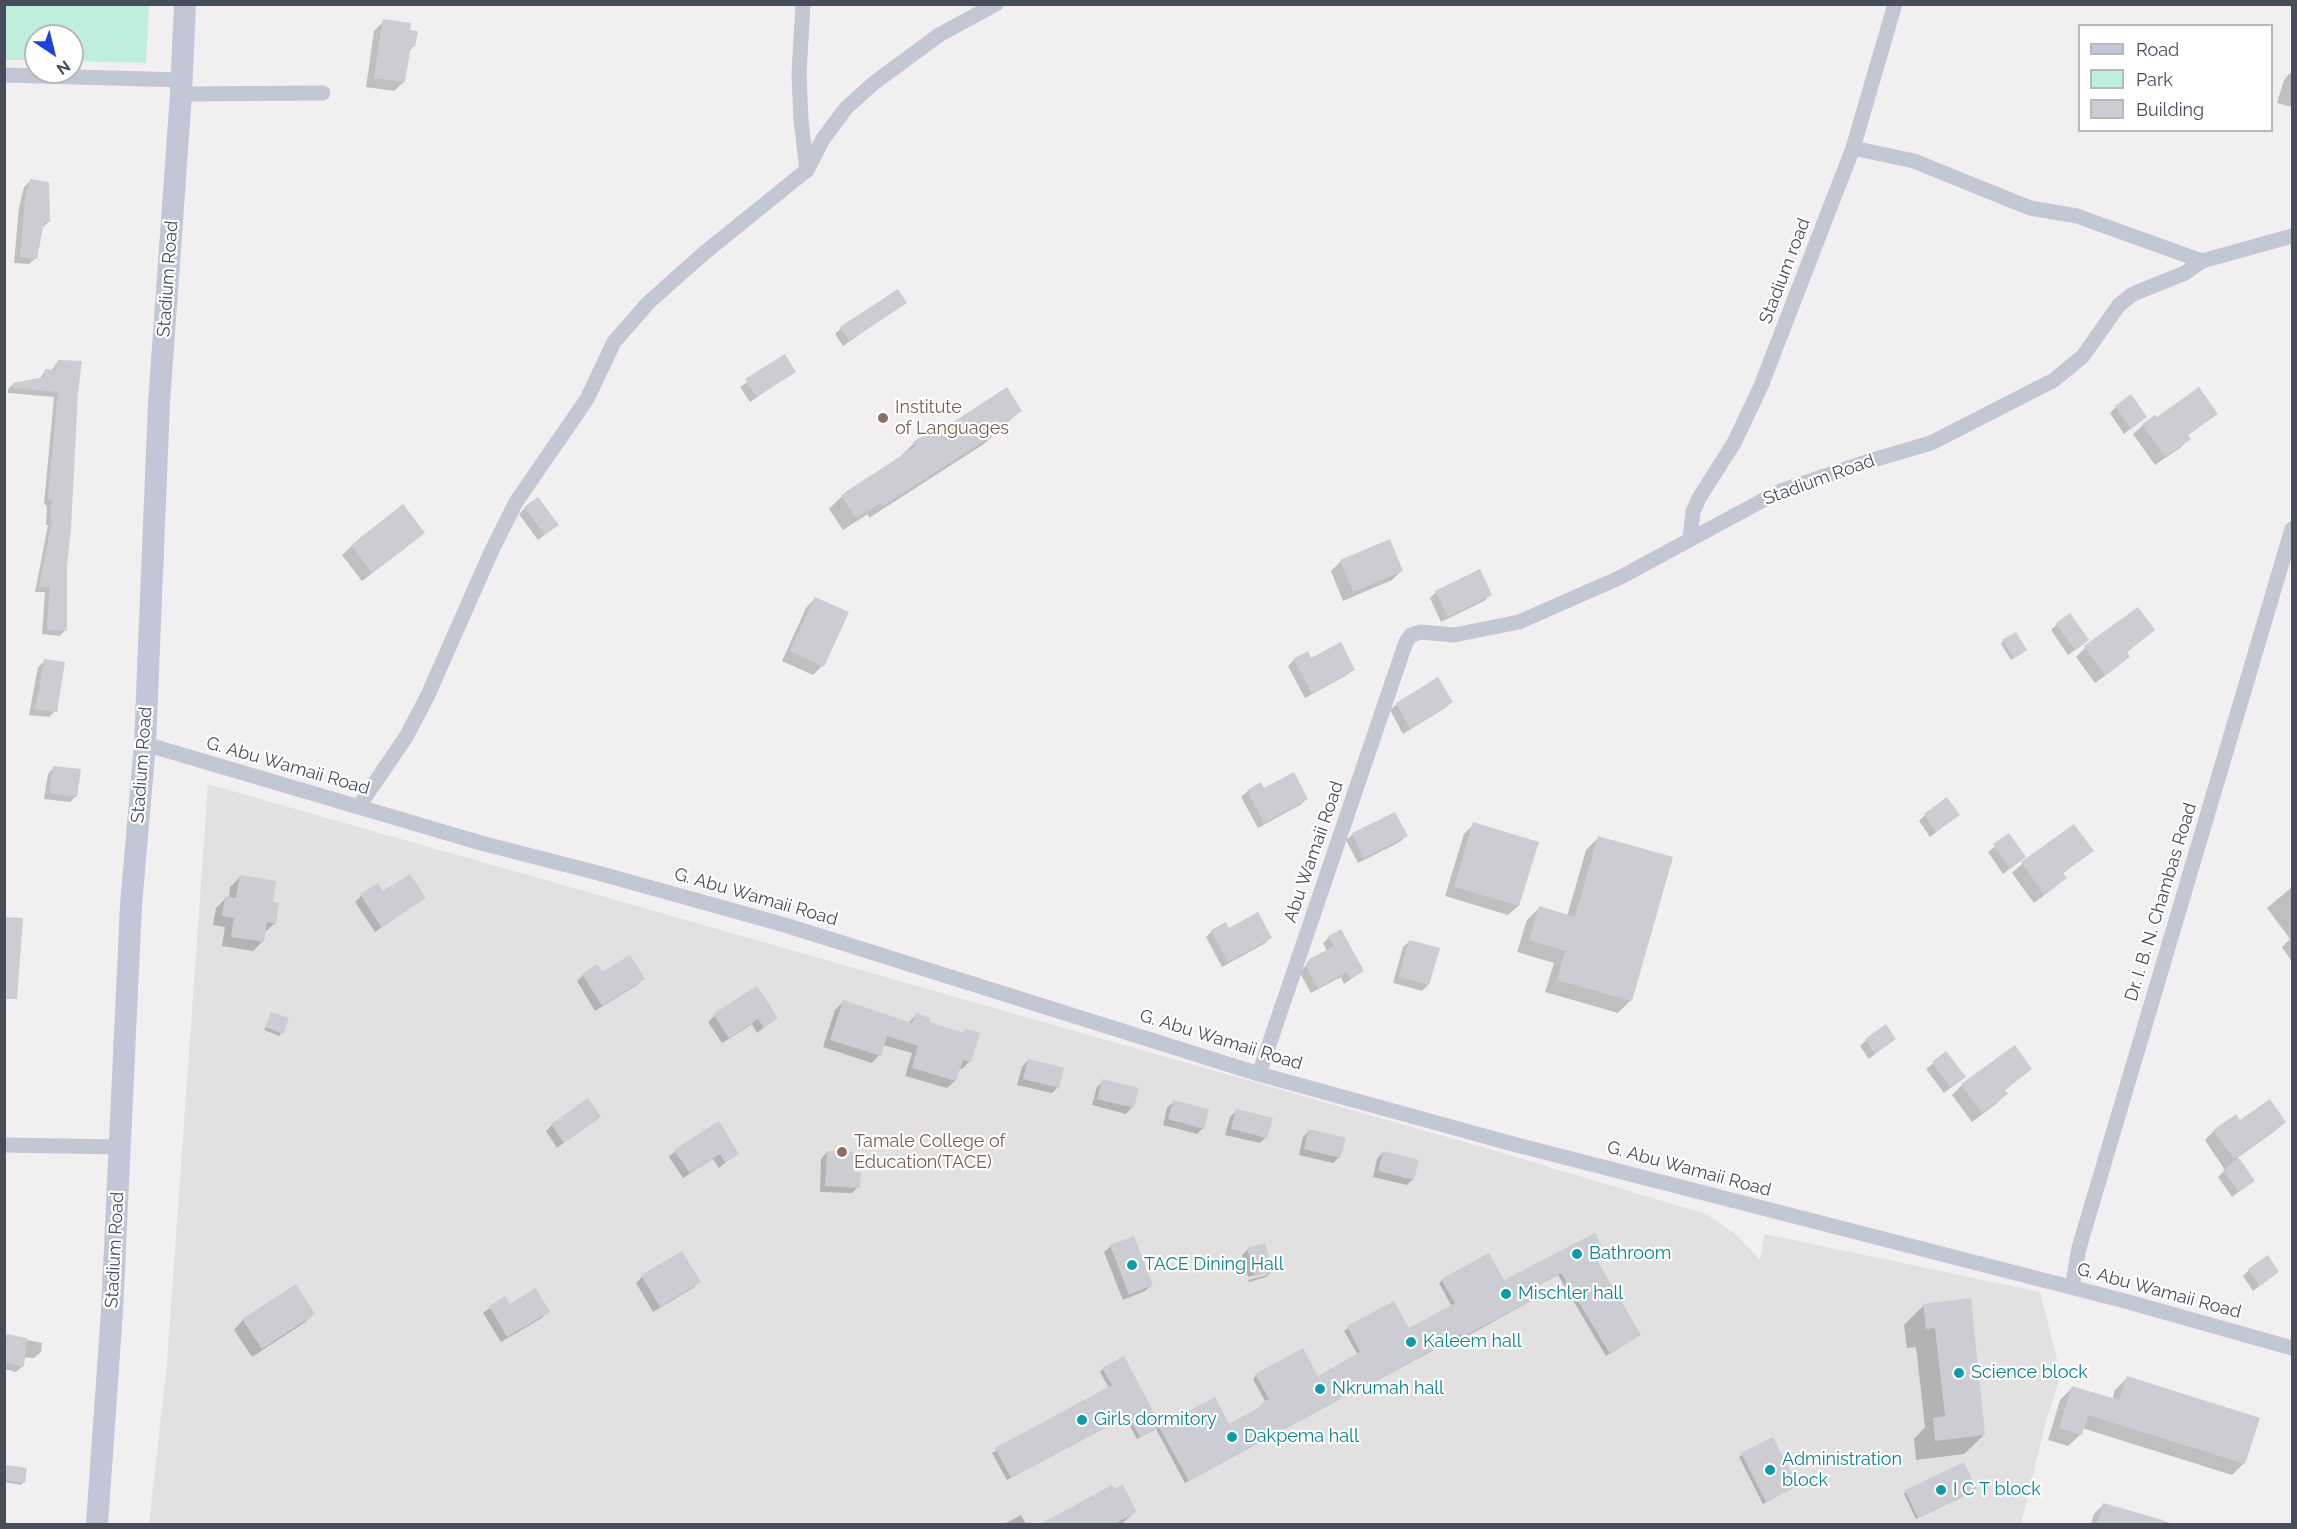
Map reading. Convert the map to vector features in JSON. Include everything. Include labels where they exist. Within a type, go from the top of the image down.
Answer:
[{"type":"main road","name":"Stadium Road","points":[[97,1524],[111,1311],[131,905],[145,744],[159,403],[182,87],[185,4]]},
{"type":"street","points":[[803,4],[799,74],[801,120],[807,170]]},
{"type":"street","points":[[359,806],[406,737],[427,697],[492,550],[516,502],[587,399],[614,342],[648,303],[695,261],[807,170],[823,139],[846,108],[874,83],[939,35],[996,4]]},
{"type":"street","name":"Stadium road","points":[[1690,540],[1693,512],[1698,498],[1734,443],[1761,386],[1853,148],[1895,4]]},
{"type":"street","points":[[4,75],[182,87],[323,93]]},
{"type":"street","points":[[1853,148],[1914,162],[2030,208],[2077,216],[2202,261]]},
{"type":"street","name":"Stadium Road","points":[[1406,642],[1411,635],[1421,632],[1454,635],[1519,622],[1619,578],[1780,491],[1931,443],[2054,380],[2083,356],[2119,304],[2133,294],[2185,273],[2202,261],[2292,236]]},
{"type":"street","name":"Dr. I. B. N. Chambas Road","points":[[2072,1287],[2082,1237],[2292,529]]},
{"type":"street","name":"Abu Wamaii Road","points":[[1259,1074],[1406,642]]},
{"type":"street","name":"G. Abu Wamaii Road","points":[[145,744],[481,843],[804,930],[1259,1074],[1513,1144],[2072,1287],[2292,1348]]},
{"type":"street","points":[[4,1145],[120,1147]]},
{"type":"shaded area","name":"Tamale College of Education(TACE)","points":[[208,784],[1489,1149],[1706,1214],[1734,1233],[1760,1260],[1765,1234],[2040,1292],[2061,1375],[2047,1418],[2021,1524],[149,1524],[167,1363]]},
{"type":"green space","points":[[5,4],[149,5],[146,63],[84,61],[84,24],[24,24],[24,60],[5,60]]},
{"type":"building","points":[[383,19],[411,23],[410,30],[418,31],[415,47],[411,46],[405,82],[374,78]]},
{"type":"building","points":[[30,179],[49,182],[50,222],[44,222],[37,259],[20,257],[25,200]]},
{"type":"building","points":[[898,289],[907,303],[849,341],[840,327]]},
{"type":"building","points":[[785,354],[796,372],[756,397],[745,379]]},
{"type":"building","points":[[58,360],[82,361],[67,566],[67,631],[47,630],[50,587],[39,587],[52,520],[50,520],[52,500],[48,499],[58,392],[13,388],[13,383],[44,377],[45,369],[55,370]]},
{"type":"building","points":[[1007,387],[1022,411],[996,428],[999,431],[883,506],[881,503],[856,518],[841,495],[916,446],[913,442],[935,428],[938,432]]},
{"type":"building","points":[[2199,387],[2218,414],[2188,435],[2191,439],[2165,457],[2142,424],[2155,415],[2157,417]]},
{"type":"building","points":[[2131,394],[2147,417],[2131,429],[2115,406]]},
{"type":"building","points":[[538,497],[559,525],[545,535],[524,507]]},
{"type":"building","points":[[403,504],[425,533],[372,573],[351,545]]},
{"type":"building","points":[[1390,539],[1403,571],[1353,592],[1340,560]]},
{"type":"building","points":[[1480,569],[1492,595],[1448,617],[1435,591]]},
{"type":"building","points":[[815,597],[849,612],[824,667],[790,651]]},
{"type":"building","points":[[2138,607],[2155,630],[2127,652],[2130,657],[2105,675],[2084,646]]},
{"type":"building","points":[[2070,613],[2089,640],[2075,650],[2056,623]]},
{"type":"building","points":[[2016,632],[2027,650],[2014,658],[2002,640]]},
{"type":"building","points":[[1341,642],[1355,670],[1312,693],[1293,659],[1308,651],[1311,658]]},
{"type":"building","points":[[44,659],[65,662],[57,712],[34,709]]},
{"type":"building","points":[[1438,677],[1453,702],[1410,729],[1396,703]]},
{"type":"building","points":[[53,766],[81,769],[77,797],[49,793]]},
{"type":"building","points":[[1294,772],[1308,799],[1264,823],[1247,790],[1261,782],[1264,788]]},
{"type":"building","points":[[1947,797],[1960,815],[1936,832],[1924,814]]},
{"type":"building","points":[[1395,812],[1408,836],[1364,858],[1352,833]]},
{"type":"building","points":[[1473,822],[1539,842],[1519,906],[1454,887]]},
{"type":"building","points":[[2074,824],[2094,851],[2063,873],[2067,878],[2044,894],[2021,862]]},
{"type":"building","points":[[2009,833],[2026,857],[2010,869],[1993,844]]},
{"type":"building","points":[[1598,836],[1673,857],[1632,1001],[1557,980],[1565,951],[1529,940],[1539,906],[1575,917]]},
{"type":"building","points":[[410,874],[426,898],[381,927],[360,894],[378,883],[383,891]]},
{"type":"building","points":[[240,875],[276,881],[273,902],[279,903],[276,924],[267,922],[264,942],[231,937],[234,918],[222,916],[225,896],[236,898]]},
{"type":"building","points":[[1258,912],[1272,938],[1228,962],[1211,930],[1226,922],[1229,928]]},
{"type":"building","points":[[4,917],[23,918],[17,999],[4,999]]},
{"type":"building","points":[[1341,929],[1364,971],[1351,979],[1347,972],[1318,988],[1306,966],[1308,960],[1334,946],[1328,936]]},
{"type":"building","points":[[1409,940],[1440,948],[1429,985],[1399,977]]},
{"type":"building","points":[[630,955],[645,979],[602,1006],[582,974],[597,964],[602,972]]},
{"type":"building","points":[[757,986],[778,1018],[764,1028],[758,1019],[729,1038],[713,1014]]},
{"type":"building","points":[[843,1000],[912,1023],[916,1013],[930,1018],[930,1022],[964,1033],[965,1029],[980,1033],[971,1062],[963,1060],[956,1081],[912,1068],[918,1046],[887,1036],[881,1056],[830,1040]]},
{"type":"building","points":[[271,1012],[289,1018],[283,1034],[265,1027]]},
{"type":"building","points":[[1886,1024],[1896,1039],[1875,1054],[1865,1039]]},
{"type":"building","points":[[2015,1045],[2032,1069],[2005,1090],[2008,1094],[1982,1113],[1961,1084]]},
{"type":"building","points":[[1946,1051],[1966,1077],[1951,1088],[1932,1062]]},
{"type":"building","points":[[1028,1059],[1064,1068],[1059,1088],[1023,1079]]},
{"type":"building","points":[[1102,1079],[1139,1088],[1134,1108],[1097,1099]]},
{"type":"building","points":[[588,1098],[601,1117],[564,1143],[551,1124]]},
{"type":"building","points":[[2270,1099],[2286,1122],[2234,1159],[2213,1130],[2236,1114],[2240,1120]]},
{"type":"building","points":[[1173,1100],[1209,1109],[1204,1129],[1168,1119]]},
{"type":"building","points":[[1236,1109],[1273,1118],[1267,1138],[1231,1129]]},
{"type":"building","points":[[719,1121],[739,1154],[725,1163],[720,1154],[690,1173],[674,1150]]},
{"type":"building","points":[[1309,1129],[1346,1138],[1340,1158],[1304,1149]]},
{"type":"building","points":[[827,1151],[855,1152],[854,1172],[861,1172],[860,1188],[825,1186]]},
{"type":"building","points":[[1383,1151],[1419,1160],[1414,1180],[1378,1171]]},
{"type":"building","points":[[2239,1158],[2255,1181],[2239,1192],[2223,1170]]},
{"type":"building","points":[[1595,1233],[1604,1250],[1594,1255],[1641,1335],[1610,1354],[1561,1273],[1534,1287],[1539,1296],[1463,1337],[1462,1334],[1367,1384],[1189,1481],[1159,1427],[1140,1437],[1128,1415],[1011,1478],[995,1448],[1112,1385],[1102,1368],[1124,1356],[1161,1426],[1215,1397],[1229,1424],[1262,1406],[1261,1404],[1269,1399],[1255,1374],[1303,1348],[1318,1376],[1360,1352],[1347,1326],[1394,1301],[1409,1328],[1455,1303],[1441,1279],[1489,1253],[1504,1280]]},
{"type":"building","name":"TACE Dining Hall","points":[[1134,1236],[1153,1285],[1129,1295],[1110,1245]]},
{"type":"building","points":[[1265,1243],[1273,1271],[1255,1277],[1247,1248]]},
{"type":"building","points":[[682,1251],[701,1282],[660,1307],[641,1275]]},
{"type":"building","points":[[2268,1255],[2279,1272],[2260,1286],[2248,1269]]},
{"type":"building","points":[[296,1284],[315,1314],[262,1349],[242,1319]]},
{"type":"building","points":[[536,1288],[550,1312],[507,1337],[489,1306],[505,1296],[510,1304]]},
{"type":"building","name":"Science block","points":[[1971,1298],[1985,1435],[1935,1441],[1933,1418],[1945,1416],[1935,1328],[1926,1329],[1923,1304]]},
{"type":"building","points":[[7,1334],[27,1338],[24,1367],[4,1362]]},
{"type":"building","points":[[2127,1376],[2260,1418],[2245,1464],[2088,1415],[2082,1435],[2059,1428],[2072,1386],[2119,1400]]},
{"type":"building","name":"Administration block","points":[[1773,1437],[1798,1486],[1766,1502],[1741,1453]]},
{"type":"building","name":"I C T block","points":[[1964,1462],[1977,1490],[1918,1518],[1905,1490]]},
{"type":"building","points":[[7,1465],[27,1468],[25,1483],[4,1480]]},
{"type":"building","name":"Girls dormitory","points":[[1112,1485],[1114,1489],[1123,1485],[1137,1512],[1114,1524],[1040,1524]]},
{"type":"building","points":[[2103,1503],[2163,1520],[2162,1524],[2097,1524]]},
{"type":"place","name":"Institute of Languages","points":[[883,418]]},
{"type":"place","name":"Tamale College of Education(TACE)","points":[[842,1152]]},
{"type":"place","name":"Bathroom","points":[[1577,1254]]},
{"type":"place","name":"TACE Dining Hall","points":[[1132,1265]]},
{"type":"place","name":"Mischler hall","points":[[1506,1294]]},
{"type":"place","name":"Kaleem hall","points":[[1411,1342]]},
{"type":"place","name":"Science block","points":[[1959,1373]]},
{"type":"place","name":"Nkrumah hall","points":[[1320,1389]]},
{"type":"place","name":"Girls dormitory","points":[[1082,1420]]},
{"type":"place","name":"Dakpema hall","points":[[1232,1437]]},
{"type":"place","name":"Administration block","points":[[1770,1470]]},
{"type":"place","name":"I C T block","points":[[1941,1490]]}]
